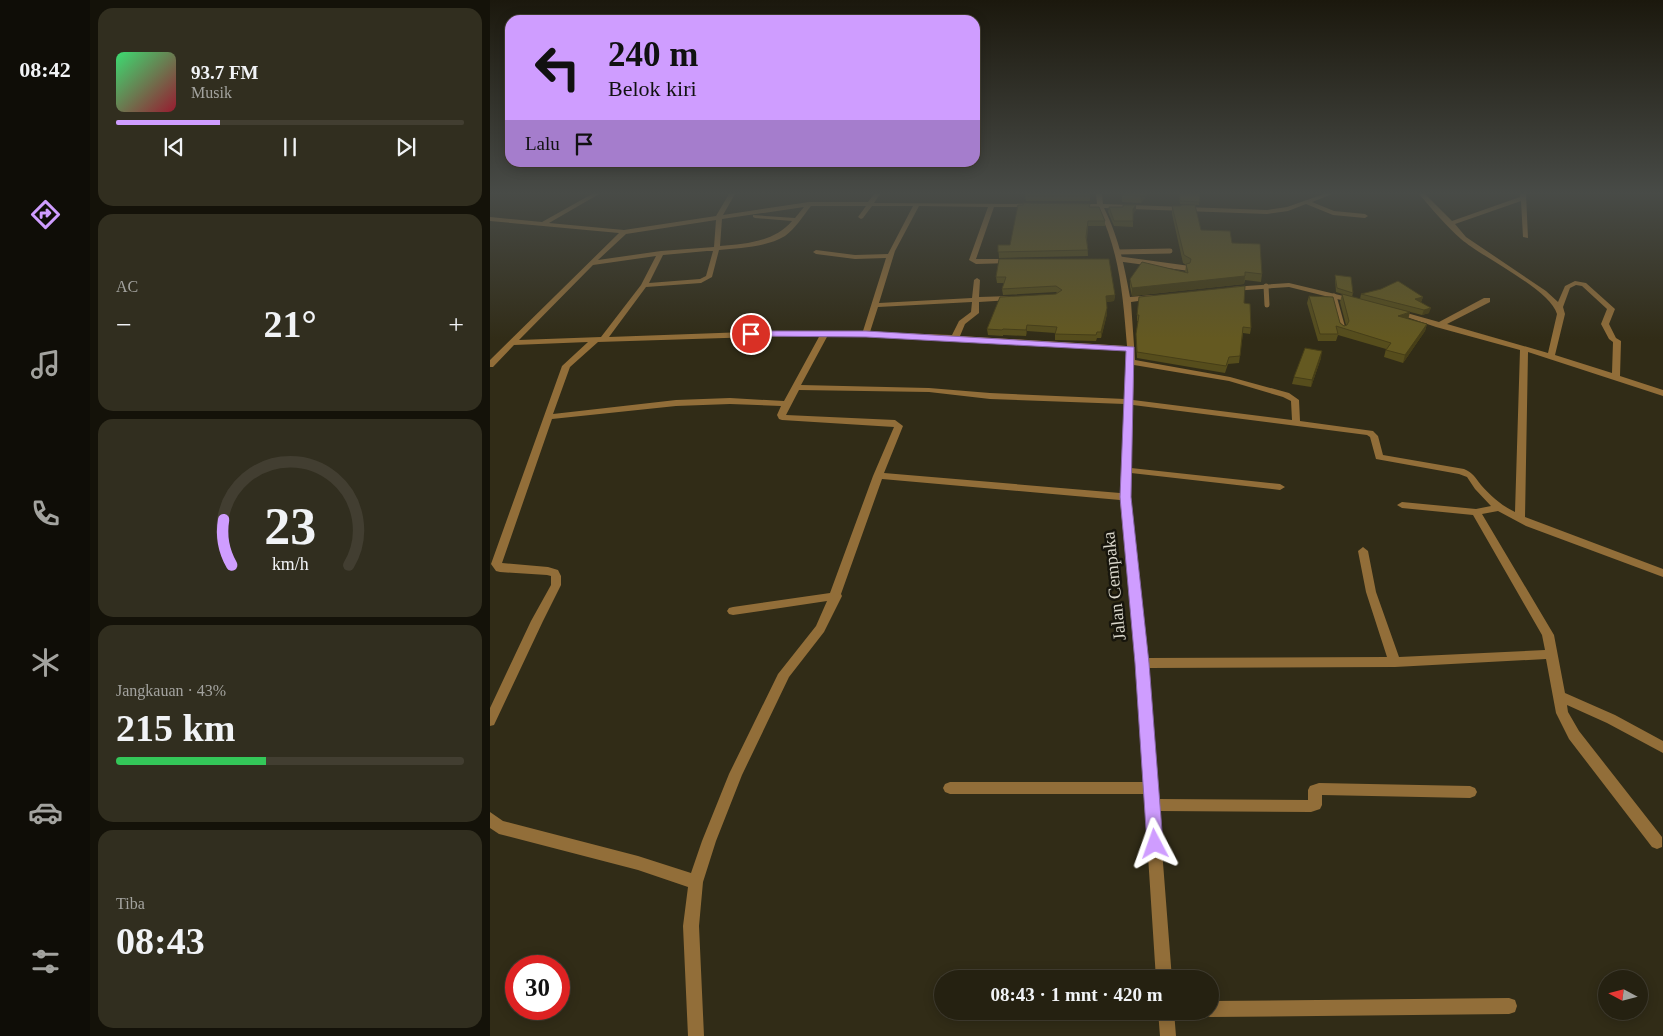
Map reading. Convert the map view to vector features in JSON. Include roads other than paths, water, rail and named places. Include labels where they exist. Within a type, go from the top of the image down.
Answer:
[{"type":"street","points":[[490,365],[613,242]]},
{"type":"street","points":[[644,285],[705,280],[709,277],[717,242]]},
{"type":"street","points":[[591,262],[760,242]]},
{"type":"street","points":[[866,334],[891,256],[898,242]]},
{"type":"street","points":[[978,242],[972,260],[976,262],[1016,261]]},
{"type":"street","name":"Jalan Cempaka","points":[[1114,242],[1127,300],[1131,349],[1125,497],[1142,663],[1163,970]]},
{"type":"street","points":[[1470,242],[1544,292],[1559,307],[1561,314],[1551,356]]},
{"type":"street","points":[[816,252],[855,257],[891,256]]},
{"type":"street","points":[[490,721],[556,585],[554,573],[500,568],[496,564],[547,416],[566,366],[599,339],[644,285],[661,253]]},
{"type":"street","points":[[955,338],[962,323],[975,313],[977,280]]},
{"type":"street","points":[[1559,307],[1567,288],[1580,283],[1584,284],[1611,310],[1606,324],[1613,339],[1618,341],[1616,377]]},
{"type":"street","points":[[1224,290],[1266,286],[1296,286],[1361,303]]},
{"type":"street","points":[[1127,300],[1165,296]]},
{"type":"street","points":[[875,305],[1016,297]]},
{"type":"street","points":[[1440,325],[1487,300]]},
{"type":"street","points":[[1389,310],[1551,356],[1663,393]]},
{"type":"street","points":[[511,343],[714,334],[825,333],[955,338],[1131,349]]},
{"type":"street","points":[[696,1036],[692,926],[696,882],[709,841],[736,774],[784,674],[820,629],[836,596],[878,476],[899,426],[898,424],[785,419],[781,415],[825,333]]},
{"type":"street","points":[[1520,520],[1524,348]]},
{"type":"street","points":[[1130,362],[1230,380],[1286,395],[1295,400],[1296,423]]},
{"type":"street","points":[[796,387],[929,390],[990,396],[1130,402],[1370,433],[1374,436],[1379,456],[1382,458],[1461,471],[1470,476],[1499,508],[1520,520],[1663,573]]},
{"type":"street","points":[[547,416],[676,403],[730,401],[787,404]]},
{"type":"street","points":[[1126,470],[1280,487]]},
{"type":"street","points":[[878,476],[1125,497]]},
{"type":"street","points":[[1402,505],[1476,512],[1499,508]]},
{"type":"street","points":[[1476,512],[1548,635],[1562,713],[1574,735],[1657,842]]},
{"type":"street","points":[[1363,550],[1371,592],[1395,662]]},
{"type":"street","points":[[733,611],[836,596]]},
{"type":"street","points":[[1142,663],[1395,662],[1550,654]]},
{"type":"street","points":[[1559,696],[1611,719],[1663,748]]},
{"type":"street","points":[[950,788],[1150,788]]},
{"type":"street","points":[[1152,805],[1311,806],[1315,805],[1315,790],[1319,789],[1470,792]]},
{"type":"street","points":[[490,819],[500,827],[638,863],[696,882]]},
{"type":"street","points":[[1219,1009],[1509,1006]]},
{"type":"street","points":[[1167,1020],[1168,1036]]},
{"type":"lane","points":[[1116,257],[1170,251]]},
{"type":"lane","points":[[1116,257],[1186,268]]},
{"type":"lane","points":[[1266,286],[1267,305]]},
{"type":"lane","points":[[1334,296],[1343,329]]}]
